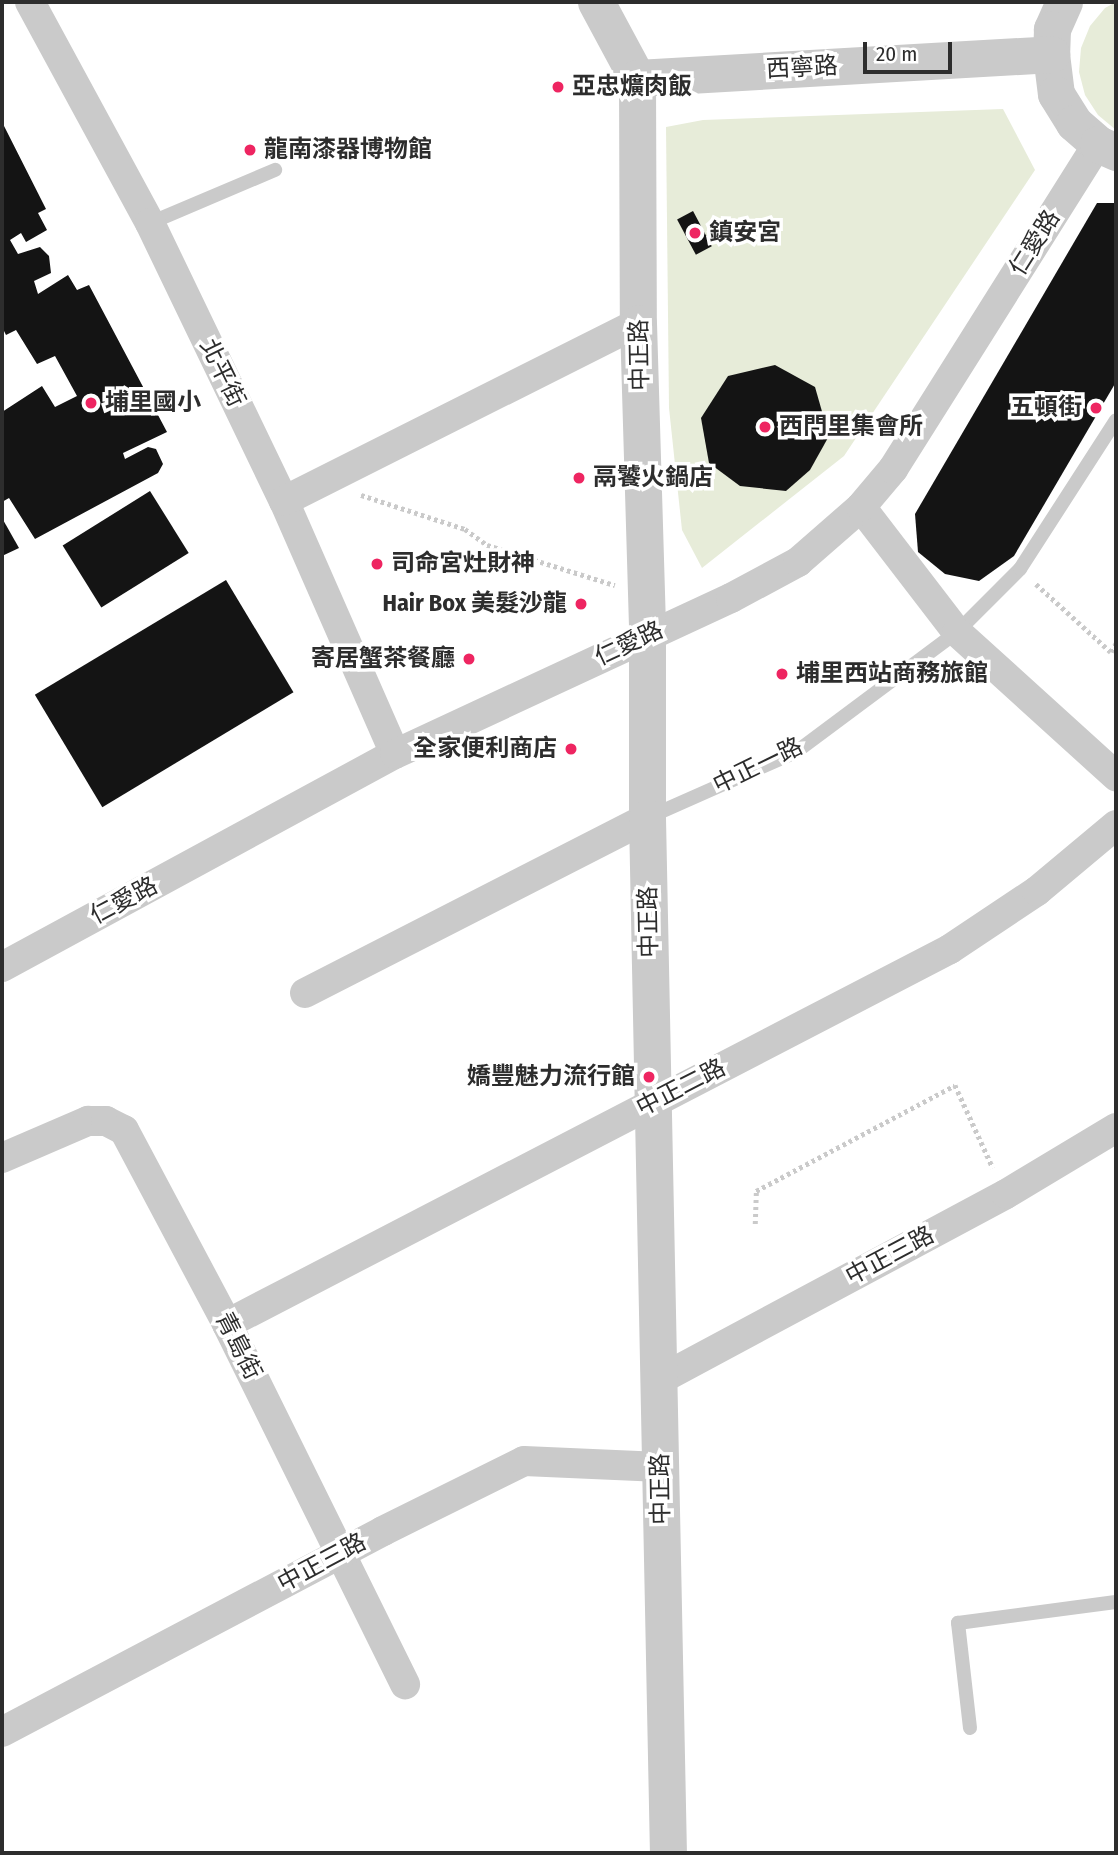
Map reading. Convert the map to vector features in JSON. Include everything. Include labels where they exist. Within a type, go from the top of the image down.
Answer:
[{"type":"street","name":"北平街","points":[[30,2],[150,223],[284,501],[395,754]]},
{"type":"street","name":"中正路","points":[[596,2],[637,78],[638,323],[648,635],[647,818],[668,1853]]},
{"type":"street","points":[[1064,2],[1052,29],[1051,54],[1056,94],[1074,123],[1107,148]]},
{"type":"street","name":"西寧路","points":[[637,78],[1051,54]]},
{"type":"street","name":"仁愛路","points":[[2,967],[395,754],[730,598],[798,562],[860,507],[892,468],[1107,148]]},
{"type":"street","points":[[284,501],[638,323]]},
{"type":"street","points":[[860,507],[957,632],[1116,776]]},
{"type":"street","name":"中正一路","points":[[305,993],[647,818]]},
{"type":"street","name":"中正二路","points":[[227,1324],[950,949],[1037,891],[1116,825]]},
{"type":"street","name":"青島街","points":[[2,1158],[88,1121],[106,1121],[124,1130],[227,1324],[405,1684]]},
{"type":"street","name":"中正三路","points":[[660,1379],[1006,1194],[1116,1128]]},
{"type":"street","name":"中正三路","points":[[2,1732],[341,1553],[524,1461],[661,1467]]},
{"type":"lane","points":[[150,223],[275,170]]},
{"type":"lane","name":"中正一路","points":[[647,818],[796,752],[957,632],[1020,569],[1116,420]]},
{"type":"lane","points":[[970,1728],[958,1623],[1116,1602]]},
{"type":"path","points":[[324,481],[376,501],[465,529],[487,545],[646,595]]},
{"type":"path","points":[[1020,569],[1111,652],[1116,643]]},
{"type":"path","points":[[755,1224],[755,1191],[955,1085],[1006,1194]]},
{"type":"green space","points":[[1116,2],[1116,130],[1098,115],[1085,95],[1079,72],[1081,48],[1090,26],[1105,8]]},
{"type":"green space","points":[[1003,109],[1035,170],[844,456],[702,568],[682,530],[669,408],[666,127],[703,120]]},
{"type":"building","points":[[2,122],[46,209],[38,213],[47,230],[26,242],[21,233],[10,240],[18,254],[40,247],[49,256],[51,273],[34,281],[38,294],[68,275],[77,290],[89,285],[167,432],[123,453],[125,459],[148,447],[156,449],[163,464],[158,473],[35,539],[9,498],[2,502],[2,412],[42,386],[55,407],[77,396],[55,356],[37,364],[16,330],[6,335],[2,327]]},
{"type":"building","points":[[1097,203],[1116,203],[1116,382],[1014,556],[979,581],[945,574],[918,552],[915,514]]},
{"type":"building","name":"鎮安宮","points":[[693,211],[712,246],[696,255],[677,219]]},
{"type":"building","name":"西門里集會所","points":[[775,365],[815,387],[829,436],[810,470],[786,491],[740,486],[709,463],[701,418],[728,376]]},
{"type":"building","points":[[150,491],[189,553],[101,607],[63,546]]},
{"type":"building","points":[[2,518],[19,548],[2,556]]},
{"type":"building","points":[[226,580],[293,692],[102,807],[35,695]]},
{"type":"place","name":"亞忠爌肉飯","points":[[558,87]]},
{"type":"place","name":"龍南漆器博物館","points":[[250,150]]},
{"type":"place","name":"鎮安宮","points":[[695,233]]},
{"type":"place","name":"埔里國小","points":[[91,403]]},
{"type":"place","name":"五頓街","points":[[1096,408]]},
{"type":"place","name":"西門里集會所","points":[[765,427]]},
{"type":"place","name":"鬲饕火鍋店","points":[[579,478]]},
{"type":"place","name":"司命宮灶財神","points":[[377,564]]},
{"type":"place","name":"Hair Box 美髮沙龍","points":[[581,604]]},
{"type":"place","name":"寄居蟹茶餐廳","points":[[469,659]]},
{"type":"place","name":"埔里西站商務旅館","points":[[782,674]]},
{"type":"place","name":"全家便利商店","points":[[571,749]]},
{"type":"place","name":"嬌豐魅力流行館","points":[[649,1077]]}]
